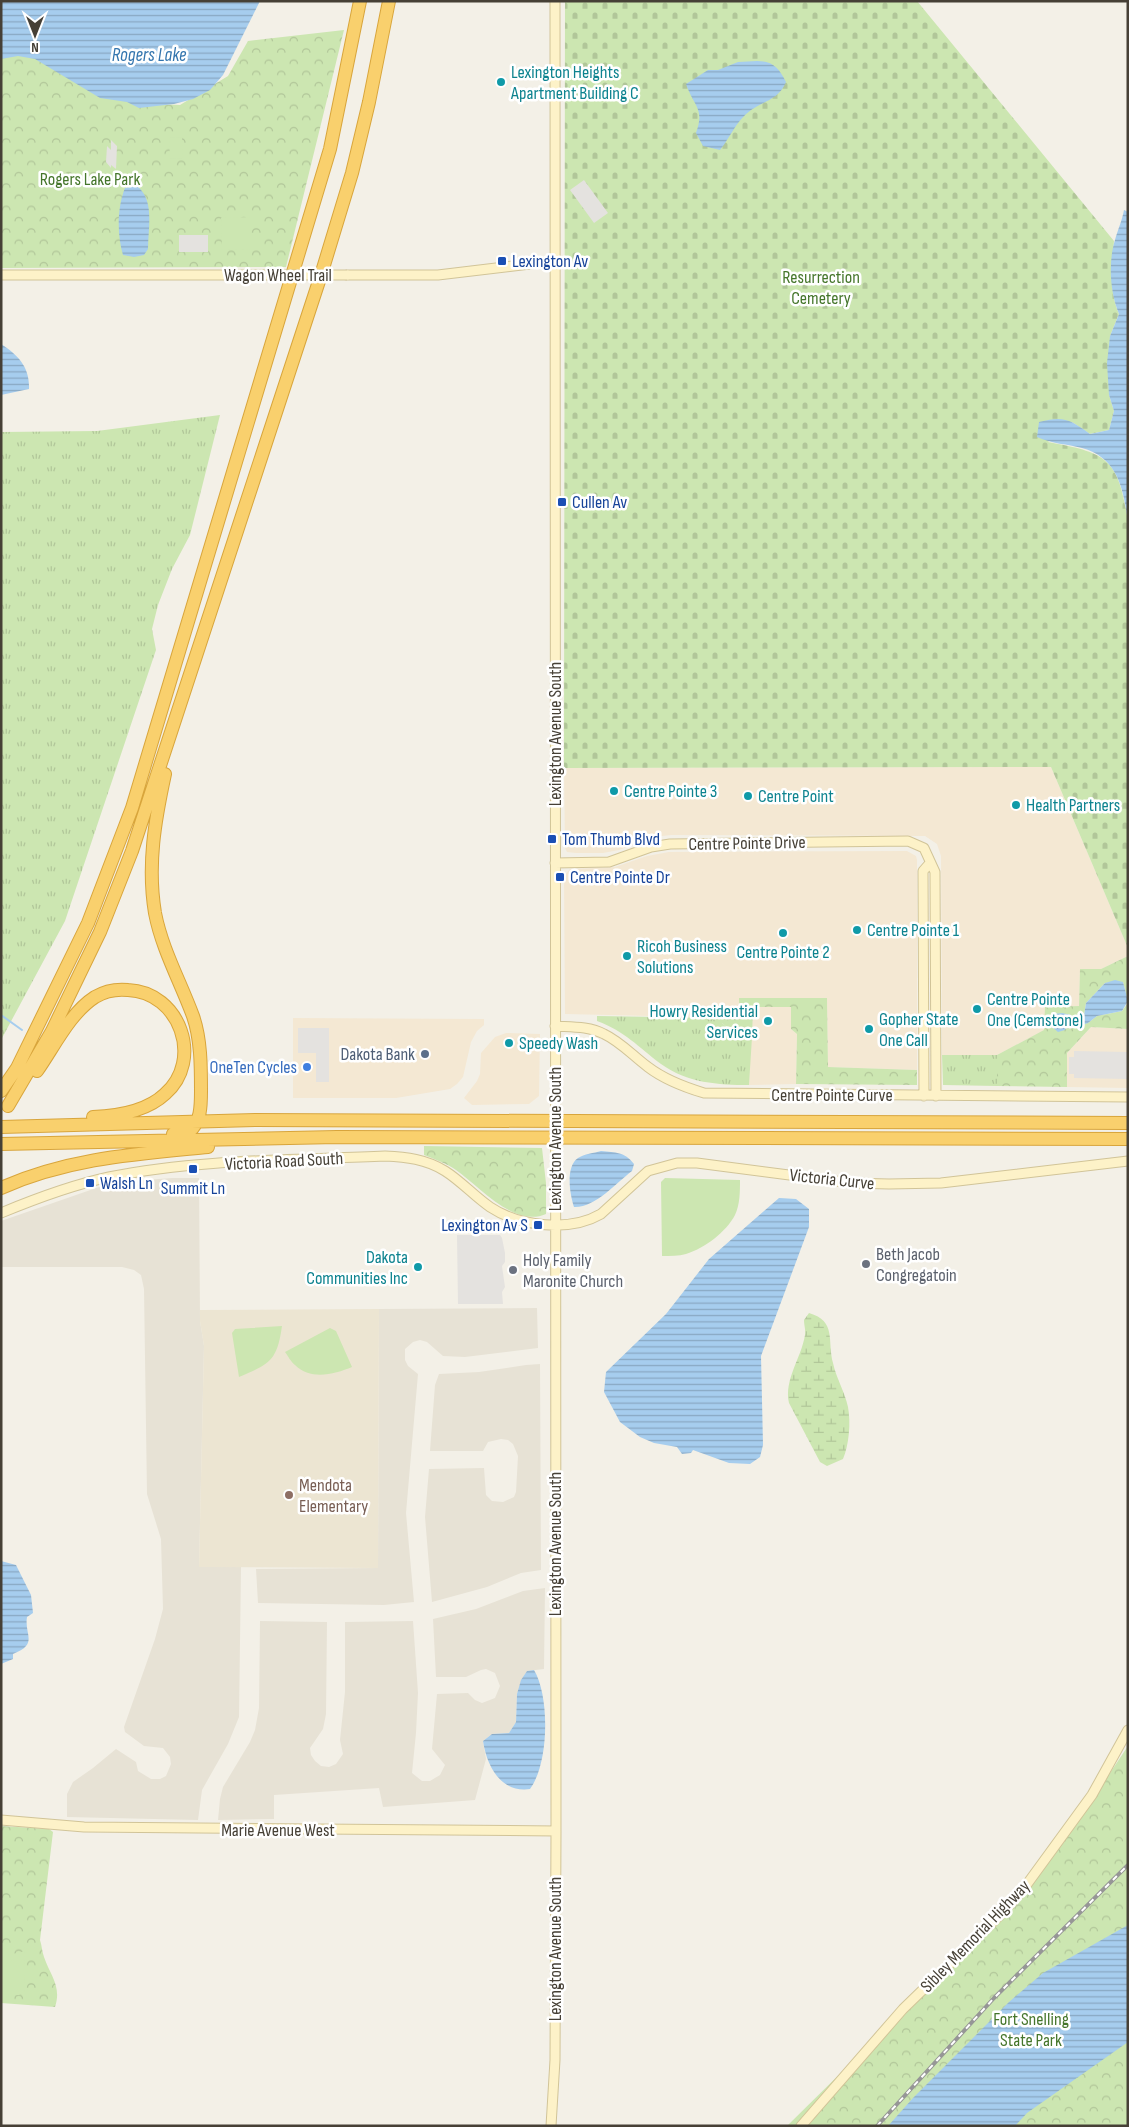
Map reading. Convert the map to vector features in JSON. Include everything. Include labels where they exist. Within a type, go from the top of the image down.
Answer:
[{"type":"highway","points":[[1,1091],[17,1068],[88,923],[132,808],[330,149],[360,1]]},
{"type":"highway","points":[[3,1119],[52,1031],[100,932],[132,851],[322,275],[352,172],[369,102],[389,1]]},
{"type":"highway","points":[[83,1143],[183,1134],[189,1132],[198,1122],[201,1088],[198,1035],[193,1016],[163,945],[156,913],[152,880],[155,822],[179,710]]},
{"type":"highway","points":[[117,989],[135,990],[159,1000],[166,1005],[177,1020],[183,1035],[185,1053],[181,1070],[173,1085],[154,1103],[115,1116],[3,1119],[81,1008],[97,995],[117,989]]},
{"type":"highway","points":[[3,1119],[198,1122],[430,1120],[1128,1122]]},
{"type":"highway","points":[[1,1188],[26,1177],[67,1165],[102,1158],[337,1137]]},
{"type":"highway","points":[[1,1144],[337,1137],[1128,1139]]},
{"type":"street","name":"Lexington Avenue South","points":[[551,2126],[555,2060],[556,1832],[555,1]]},
{"type":"street","name":"Wagon Wheel Trail","points":[[1,275],[438,275],[555,261]]},
{"type":"street","name":"Centre Pointe Drive","points":[[554,863],[610,862],[651,848],[670,844],[908,841],[924,848],[930,863]]},
{"type":"street","points":[[924,1096],[923,871],[930,863],[935,872],[936,1096]]},
{"type":"street","name":"Centre Pointe Curve","points":[[555,1026],[582,1027],[603,1033],[619,1042],[663,1078],[682,1087],[704,1093],[1128,1097]]},
{"type":"street","name":"Victoria Road South","points":[[1,1213],[50,1193],[109,1177],[160,1168],[386,1156],[407,1157],[427,1162],[445,1171],[491,1208],[508,1216],[524,1221],[555,1224]]},
{"type":"street","name":"Victoria Curve","points":[[555,1224],[575,1224],[595,1218],[648,1171],[677,1163],[697,1163],[851,1183],[889,1184],[941,1183],[1128,1161]]},
{"type":"street","name":"Sibley Memorial Highway","points":[[801,2126],[903,2008],[1000,1915],[1022,1891],[1092,1795],[1128,1730]]},
{"type":"street","name":"Marie Avenue West","points":[[1,1820],[84,1828],[556,1832]]},
{"type":"shaded area","points":[[111,140],[117,146],[116,169],[111,165],[111,168],[106,162],[107,146],[111,150]]},
{"type":"shaded area","points":[[584,180],[608,213],[594,223],[570,190]]},
{"type":"shaded area","points":[[179,235],[208,235],[208,252],[179,252]]},
{"type":"shaded area","points":[[1051,767],[1128,948],[1128,956],[1101,969],[1080,970],[1079,1006],[1045,1007],[1045,1030],[997,1055],[942,1055],[941,856],[937,844],[925,836],[671,835],[654,837],[619,850],[603,853],[567,852],[565,848],[564,768]]},
{"type":"shaded area","points":[[907,851],[916,856],[917,860],[917,1070],[828,1067],[827,998],[739,998],[739,1018],[565,1014],[564,876],[570,869],[615,867],[647,856],[669,852]]},
{"type":"shaded area","points":[[752,1007],[791,1007],[791,1029],[797,1034],[796,1084],[749,1085]]},
{"type":"shaded area","points":[[293,1018],[484,1019],[484,1025],[477,1031],[471,1042],[463,1077],[450,1089],[396,1098],[293,1098]]},
{"type":"shaded area","points":[[1091,1027],[1128,1029],[1128,1088],[1067,1087],[1067,1053]]},
{"type":"shaded area","points":[[298,1028],[329,1028],[329,1082],[316,1082],[316,1053],[298,1053]]},
{"type":"shaded area","points":[[506,1033],[540,1034],[539,1096],[529,1104],[472,1105],[464,1098],[480,1074],[481,1053],[495,1037]]},
{"type":"shaded area","points":[[1074,1051],[1128,1052],[1128,1079],[1074,1078],[1074,1074],[1069,1074],[1069,1057],[1074,1057]]},
{"type":"shaded area","points":[[199,1178],[200,1321],[204,1346],[199,1567],[241,1567],[239,1717],[228,1744],[202,1790],[198,1820],[67,1817],[67,1794],[73,1782],[116,1749],[136,1762],[138,1771],[151,1779],[160,1779],[166,1776],[171,1764],[170,1757],[163,1748],[144,1746],[125,1732],[124,1727],[155,1639],[163,1609],[161,1539],[147,1494],[144,1289],[141,1275],[134,1270],[122,1267],[1,1267],[1,1221],[102,1186],[119,1182]]},
{"type":"shaded area","points":[[457,1235],[500,1235],[502,1238],[505,1253],[505,1262],[502,1266],[505,1287],[502,1292],[503,1304],[458,1304]]},
{"type":"shaded area","points":[[537,1308],[538,1348],[465,1357],[443,1356],[427,1342],[420,1340],[413,1342],[405,1349],[405,1360],[408,1366],[418,1374],[406,1513],[414,1602],[384,1605],[258,1603],[256,1569],[378,1568],[379,1309]]},
{"type":"shaded area","name":"Mendota Elementary","points":[[379,1309],[378,1568],[199,1567],[204,1346],[200,1310]]},
{"type":"shaded area","points":[[540,1364],[541,1570],[521,1573],[487,1587],[432,1602],[425,1517],[429,1469],[484,1468],[486,1495],[492,1501],[503,1502],[514,1497],[516,1492],[518,1456],[513,1444],[508,1440],[501,1439],[488,1442],[483,1451],[430,1451],[435,1385],[439,1374],[479,1372]]},
{"type":"shaded area","points":[[545,1588],[544,1669],[527,1671],[517,1694],[516,1722],[509,1733],[492,1734],[483,1741],[486,1759],[475,1800],[383,1807],[379,1788],[274,1795],[274,1819],[218,1820],[223,1787],[250,1742],[255,1730],[259,1708],[260,1621],[327,1622],[326,1714],[323,1729],[310,1748],[311,1755],[315,1761],[321,1766],[329,1767],[336,1764],[343,1754],[340,1740],[345,1692],[345,1622],[413,1621],[418,1693],[412,1773],[422,1781],[430,1781],[440,1775],[445,1765],[432,1749],[437,1694],[468,1693],[475,1700],[482,1703],[495,1698],[500,1686],[495,1673],[486,1669],[466,1677],[436,1677],[433,1619],[476,1609],[523,1591]]},
{"type":"green space","name":"Resurrection Cemetery","points":[[565,1],[917,1],[1114,241],[1112,287],[1119,314],[1110,336],[1109,395],[1114,411],[1109,430],[1090,434],[1072,422],[1048,442],[1084,450],[1097,455],[1107,462],[1120,484],[1128,521],[1128,948],[1051,767],[564,768]]},
{"type":"green space","name":"Rogers Lake Park","points":[[344,30],[286,267],[1,268],[1,59],[16,53],[40,56],[138,103],[180,105],[228,76],[248,41]]},
{"type":"green space","points":[[182,137],[183,158],[170,159],[169,138]]},
{"type":"green space","points":[[250,217],[250,249],[222,250],[221,218]]},
{"type":"green space","points":[[220,415],[190,535],[172,569],[158,605],[152,629],[156,650],[65,921],[1,1040],[1,432],[97,431]]},
{"type":"green space","points":[[1128,956],[1128,1001],[1123,982],[1105,983],[1086,1003],[1084,1016],[1074,1024],[1088,1023],[1097,1016],[1122,1011],[1128,1003],[1128,1029],[1091,1027],[1067,1053],[1067,1087],[997,1086],[997,1055],[1044,1030],[1045,1007],[1079,1006],[1080,969],[1101,969]]},
{"type":"green space","points":[[739,998],[827,998],[828,1067],[917,1070],[917,1085],[796,1084],[797,1034],[791,1029],[791,1007],[753,1007],[752,1037],[739,1037],[722,1023],[722,1018],[739,1018]]},
{"type":"green space","points":[[597,1016],[722,1018],[722,1023],[739,1037],[752,1037],[749,1085],[703,1082],[681,1075],[661,1064],[624,1035],[597,1021]]},
{"type":"green space","points":[[942,1055],[997,1055],[997,1086],[943,1085]]},
{"type":"green space","points":[[424,1146],[542,1148],[546,1183],[546,1214],[534,1217],[510,1210],[486,1195],[452,1168],[424,1155]]},
{"type":"green space","points":[[665,1178],[740,1180],[737,1211],[721,1233],[700,1248],[683,1255],[662,1256],[661,1182]]},
{"type":"green space","points":[[809,1313],[824,1321],[827,1327],[834,1369],[847,1401],[849,1413],[848,1441],[843,1459],[827,1466],[820,1462],[789,1403],[788,1394],[791,1377],[803,1344],[805,1335],[804,1320]]},
{"type":"green space","points":[[282,1326],[278,1347],[270,1360],[239,1377],[232,1333],[235,1329]]},
{"type":"green space","points":[[330,1328],[336,1331],[352,1367],[323,1375],[316,1375],[301,1370],[285,1352]]},
{"type":"green space","name":"Fort Snelling State Park","points":[[1128,1746],[1128,2126],[787,2126],[1014,1902],[1088,1806]]},
{"type":"green space","points":[[1,1826],[49,1829],[53,1832],[40,1940],[44,1957],[56,1987],[57,2000],[55,2007],[1,2003]]},
{"type":"green space","points":[[25,1951],[24,1992],[19,1995],[1,1995],[1,1957]]},
{"type":"water","name":"Rogers Lake","points":[[1,1],[260,1],[223,75],[210,90],[193,99],[174,104],[139,108],[127,102],[100,98],[35,59],[18,56],[1,59]]},
{"type":"water","points":[[738,62],[767,62],[778,69],[786,82],[783,88],[772,99],[751,110],[737,124],[720,150],[703,146],[696,133],[699,113],[686,84],[708,70],[718,70]]},
{"type":"water","points":[[137,186],[143,192],[148,207],[148,249],[144,255],[134,257],[123,255],[119,222],[120,204],[125,188]]},
{"type":"water","points":[[1124,210],[1128,212],[1128,521],[1121,486],[1117,476],[1104,459],[1082,448],[1054,443],[1037,437],[1039,422],[1055,419],[1071,422],[1090,434],[1109,430],[1114,411],[1109,395],[1107,363],[1110,336],[1119,314],[1112,287],[1111,258]]},
{"type":"water","points":[[1,344],[22,362],[29,381],[29,389],[1,395]]},
{"type":"water","points":[[1115,980],[1123,982],[1128,1001],[1122,1011],[1097,1016],[1088,1023],[1074,1028],[1074,1023],[1084,1016],[1086,1003],[1105,983]]},
{"type":"water","points":[[1054,1014],[1071,1015],[1065,1030],[1058,1032],[1051,1026],[1050,1020]]},
{"type":"water","points":[[601,1151],[619,1153],[627,1157],[634,1164],[632,1171],[597,1199],[582,1206],[574,1207],[571,1196],[571,1168],[578,1158]]},
{"type":"water","points":[[779,1198],[796,1199],[809,1209],[809,1227],[761,1356],[763,1445],[760,1457],[750,1464],[729,1463],[693,1450],[691,1453],[682,1454],[677,1447],[654,1443],[640,1437],[620,1422],[604,1392],[606,1372],[666,1314],[709,1259]]},
{"type":"water","points":[[1,1561],[16,1565],[31,1595],[33,1613],[27,1617],[29,1639],[26,1647],[13,1654],[13,1659],[1,1664]]},
{"type":"water","points":[[534,1670],[543,1696],[545,1713],[544,1747],[536,1778],[530,1789],[520,1789],[511,1787],[497,1776],[488,1760],[483,1741],[492,1734],[509,1733],[516,1722],[517,1694],[521,1680],[527,1671]]},
{"type":"water","points":[[1128,1925],[1128,2042],[1027,2113],[1015,2126],[888,2126],[913,2098],[1009,2002],[1043,1973]]},
{"type":"waterway","points":[[1,1015],[22,1030]]},
{"type":"railway","points":[[877,2126],[994,1998],[1128,1865]]},
{"type":"place","name":"Lexington Heights Apartment Building C","points":[[501,82]]},
{"type":"place","name":"Lexington Av","points":[[502,261]]},
{"type":"place","name":"Cullen Av","points":[[562,502]]},
{"type":"place","name":"Centre Pointe 3","points":[[614,791]]},
{"type":"place","name":"Centre Point","points":[[748,796]]},
{"type":"place","name":"Health Partners","points":[[1016,805]]},
{"type":"place","name":"Tom Thumb Blvd","points":[[552,839]]},
{"type":"place","name":"Centre Pointe Dr","points":[[560,877]]},
{"type":"place","name":"Centre Pointe 1","points":[[857,930]]},
{"type":"place","name":"Centre Pointe 2","points":[[783,933]]},
{"type":"place","name":"Ricoh Business Solutions","points":[[627,956]]},
{"type":"place","name":"Centre Pointe One (Cemstone)","points":[[977,1009]]},
{"type":"place","name":"Howry Residential Services","points":[[768,1021]]},
{"type":"place","name":"Gopher State One Call","points":[[869,1029]]},
{"type":"place","name":"Speedy Wash","points":[[509,1043]]},
{"type":"place","name":"Dakota Bank","points":[[425,1054]]},
{"type":"place","name":"OneTen Cycles","points":[[307,1067]]},
{"type":"place","name":"Summit Ln","points":[[193,1169]]},
{"type":"place","name":"Walsh Ln","points":[[90,1183]]},
{"type":"place","name":"Lexington Av S","points":[[538,1225]]},
{"type":"place","name":"Beth Jacob Congregatoin","points":[[866,1264]]},
{"type":"place","name":"Dakota Communities Inc","points":[[418,1267]]},
{"type":"place","name":"Holy Family Maronite Church","points":[[513,1270]]},
{"type":"place","name":"Mendota Elementary","points":[[289,1495]]}]
